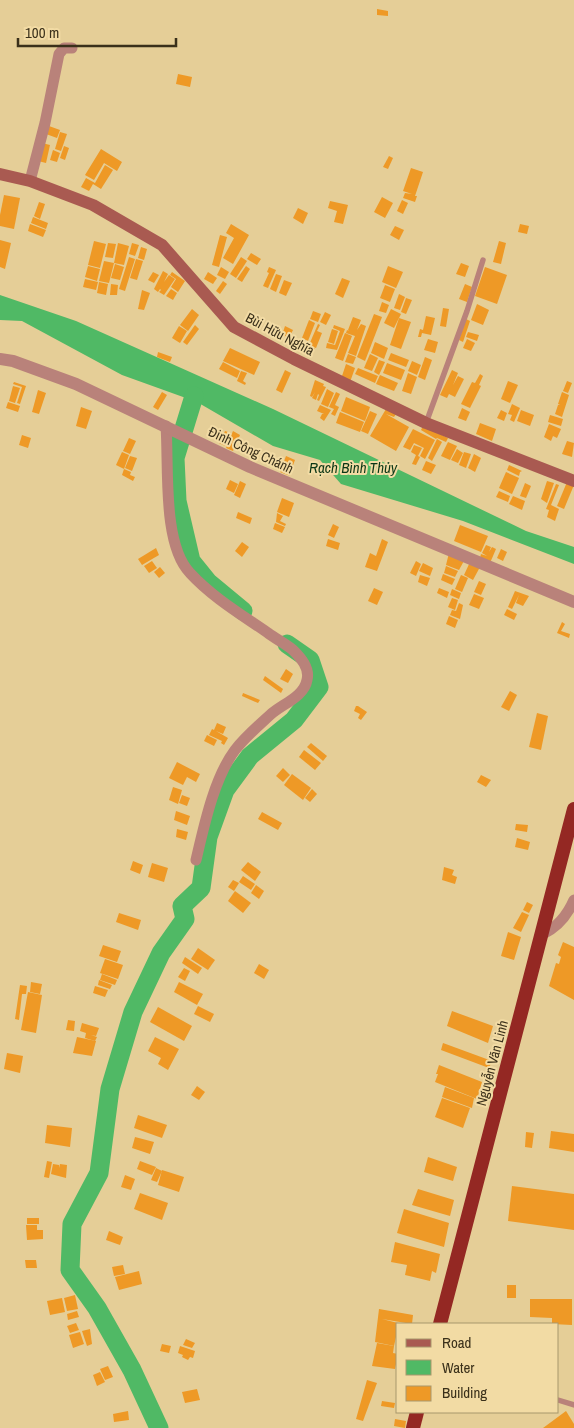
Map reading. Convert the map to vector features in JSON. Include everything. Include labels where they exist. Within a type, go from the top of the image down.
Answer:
[{"type":"highway","name":"Nguyễn Văn Linh","points":[[440,1323],[574,809]]},
{"type":"highway","points":[[413,1428],[417,1413]]},
{"type":"main road","name":"Bùi Hữu Nghĩa","points":[[0,174],[30,181],[93,204],[162,245],[234,327],[426,423],[574,481]]},
{"type":"street","points":[[30,181],[45,123],[59,54],[64,48],[72,48]]},
{"type":"street","name":"Đinh Công Chánh","points":[[0,358],[76,384],[250,467],[574,602]]},
{"type":"street","points":[[168,427],[171,528],[176,552],[189,573],[207,589],[293,650],[306,666],[308,674],[303,689],[255,729],[228,760],[207,814],[196,860]]},
{"type":"street","points":[[542,934],[555,928],[570,909],[574,900]]},
{"type":"lane","points":[[426,423],[467,311],[483,260]]},
{"type":"lane","points":[[559,1400],[574,1405]]},
{"type":"water","name":"Rạch Bình Thủy","points":[[0,295],[76,321],[273,409],[526,531],[574,547],[574,564],[463,521],[341,484],[320,460],[273,446],[197,402],[122,375],[22,321],[0,320]]},
{"type":"building","points":[[377,9],[388,11],[388,16],[377,15]]},
{"type":"building","points":[[178,74],[192,77],[190,87],[176,84]]},
{"type":"building","points":[[49,126],[60,130],[57,138],[46,134]]},
{"type":"building","points":[[60,132],[67,134],[61,151],[55,149]]},
{"type":"building","points":[[42,143],[50,145],[46,163],[38,161]]},
{"type":"building","points":[[64,146],[69,148],[65,160],[60,158]]},
{"type":"building","points":[[101,149],[122,162],[117,171],[104,163],[94,180],[85,175]]},
{"type":"building","points":[[53,150],[60,153],[57,162],[50,160]]},
{"type":"building","points":[[389,156],[393,158],[388,169],[383,167]]},
{"type":"building","points":[[105,165],[113,170],[101,189],[93,184],[89,191],[81,187],[86,178],[95,183]]},
{"type":"building","points":[[411,168],[423,172],[415,196],[417,196],[415,202],[403,198],[405,193],[412,194],[403,191]]},
{"type":"building","points":[[4,195],[20,198],[14,229],[0,226]]},
{"type":"building","points":[[382,197],[393,203],[385,218],[374,212]]},
{"type":"building","points":[[402,200],[408,203],[403,214],[397,211]]},
{"type":"building","points":[[330,201],[348,205],[343,224],[334,222],[337,211],[328,208]]},
{"type":"building","points":[[39,202],[45,204],[40,219],[34,216]]},
{"type":"building","points":[[298,208],[308,213],[303,224],[293,218]]},
{"type":"building","points":[[33,217],[48,223],[46,229],[31,223]]},
{"type":"building","points":[[30,224],[46,230],[43,237],[28,231]]},
{"type":"building","points":[[231,224],[249,235],[233,264],[223,258],[234,238],[226,233]]},
{"type":"building","points":[[520,224],[529,226],[527,234],[518,232]]},
{"type":"building","points":[[395,226],[404,230],[399,240],[390,235]]},
{"type":"building","points":[[220,235],[227,237],[219,267],[212,265]]},
{"type":"building","points":[[0,240],[11,243],[5,269],[0,267]]},
{"type":"building","points":[[94,241],[106,244],[100,268],[88,265]]},
{"type":"building","points":[[499,241],[506,243],[501,264],[493,262]]},
{"type":"building","points":[[108,243],[116,244],[113,258],[105,257]]},
{"type":"building","points":[[118,243],[129,246],[124,265],[114,263]]},
{"type":"building","points":[[132,243],[139,245],[135,256],[129,254]]},
{"type":"building","points":[[141,247],[147,249],[144,260],[138,258]]},
{"type":"building","points":[[251,253],[261,259],[257,265],[247,259]]},
{"type":"building","points":[[129,257],[135,259],[125,291],[119,289]]},
{"type":"building","points":[[241,257],[247,261],[236,278],[230,274]]},
{"type":"building","points":[[136,259],[143,261],[137,280],[130,278]]},
{"type":"building","points":[[104,261],[114,263],[109,283],[99,281]]},
{"type":"building","points":[[461,263],[469,266],[465,277],[456,274]]},
{"type":"building","points":[[115,264],[124,267],[120,280],[111,278]]},
{"type":"building","points":[[88,266],[100,269],[97,281],[85,277]]},
{"type":"building","points":[[246,266],[250,269],[242,282],[237,279]]},
{"type":"building","points":[[388,266],[403,272],[396,288],[382,282]]},
{"type":"building","points":[[221,267],[229,272],[225,279],[217,275]]},
{"type":"building","points":[[269,267],[276,270],[268,288],[263,286],[269,273],[267,272]]},
{"type":"building","points":[[485,267],[507,275],[497,304],[475,296]]},
{"type":"building","points":[[163,271],[168,274],[164,282],[169,275],[175,279],[164,295],[159,292],[160,289],[158,292],[154,289]]},
{"type":"building","points":[[153,272],[159,275],[154,283],[148,280]]},
{"type":"building","points":[[172,272],[185,281],[178,292],[171,287],[176,279],[170,275]]},
{"type":"building","points":[[208,272],[217,278],[213,284],[204,279]]},
{"type":"building","points":[[276,274],[282,276],[276,292],[270,289]]},
{"type":"building","points":[[342,278],[350,281],[343,298],[335,294]]},
{"type":"building","points":[[85,279],[98,282],[96,290],[83,287]]},
{"type":"building","points":[[284,280],[292,283],[286,296],[279,293]]},
{"type":"building","points":[[223,281],[227,284],[220,294],[216,291]]},
{"type":"building","points":[[99,282],[108,284],[106,295],[97,293]]},
{"type":"building","points":[[111,284],[118,285],[117,295],[110,295]]},
{"type":"building","points":[[465,284],[472,287],[467,302],[459,299]]},
{"type":"building","points":[[385,285],[395,289],[390,302],[380,298]]},
{"type":"building","points":[[171,289],[177,293],[173,300],[166,296]]},
{"type":"building","points":[[142,290],[150,293],[144,310],[138,309]]},
{"type":"building","points":[[399,294],[405,297],[400,310],[394,308]]},
{"type":"building","points":[[406,298],[412,300],[406,314],[401,312]]},
{"type":"building","points":[[382,302],[389,305],[386,313],[379,311]]},
{"type":"building","points":[[477,304],[489,310],[483,325],[471,320]]},
{"type":"building","points":[[443,308],[449,309],[446,327],[440,326]]},
{"type":"building","points":[[192,309],[199,315],[188,331],[180,325]]},
{"type":"building","points":[[391,309],[401,314],[394,328],[384,323]]},
{"type":"building","points":[[313,311],[321,314],[318,322],[310,319]]},
{"type":"building","points":[[325,312],[331,315],[326,325],[320,322]]},
{"type":"building","points":[[374,314],[382,317],[365,361],[357,357]]},
{"type":"building","points":[[426,316],[435,318],[431,335],[422,333],[421,337],[418,337],[420,329],[423,330]]},
{"type":"building","points":[[353,317],[361,320],[357,330],[361,324],[366,326],[356,356],[348,353],[355,336],[346,333],[347,330],[349,331]]},
{"type":"building","points":[[399,318],[411,322],[401,349],[390,345]]},
{"type":"building","points":[[466,319],[470,321],[463,342],[459,340]]},
{"type":"building","points":[[309,320],[315,323],[308,341],[302,338]]},
{"type":"building","points":[[318,324],[320,325],[317,331],[322,333],[316,348],[309,345]]},
{"type":"building","points":[[195,325],[199,329],[187,345],[183,342]]},
{"type":"building","points":[[334,325],[345,329],[337,350],[326,348],[327,343],[335,345],[340,331],[333,328]]},
{"type":"building","points":[[179,326],[187,331],[180,343],[172,338]]},
{"type":"building","points":[[285,326],[293,330],[289,338],[282,335]]},
{"type":"building","points":[[332,329],[338,331],[334,344],[328,342]]},
{"type":"building","points":[[468,332],[479,335],[477,341],[466,337]]},
{"type":"building","points":[[345,333],[352,336],[343,361],[335,358]]},
{"type":"building","points":[[428,339],[438,342],[435,353],[424,350]]},
{"type":"building","points":[[467,339],[475,343],[471,351],[463,348]]},
{"type":"building","points":[[375,342],[388,348],[384,359],[371,353]]},
{"type":"building","points":[[308,345],[315,348],[312,356],[305,353]]},
{"type":"building","points":[[230,348],[260,362],[254,375],[223,361]]},
{"type":"building","points":[[158,352],[172,357],[170,362],[157,357]]},
{"type":"building","points":[[391,353],[409,360],[406,367],[388,360]]},
{"type":"building","points":[[348,354],[356,357],[353,364],[345,362]]},
{"type":"building","points":[[370,354],[378,358],[372,371],[364,368]]},
{"type":"building","points":[[425,357],[432,360],[425,380],[418,377]]},
{"type":"building","points":[[379,360],[385,362],[379,375],[374,372]]},
{"type":"building","points":[[412,361],[421,365],[417,375],[408,371]]},
{"type":"building","points":[[223,362],[240,371],[237,378],[219,369]]},
{"type":"building","points":[[387,363],[405,370],[401,380],[383,373]]},
{"type":"building","points":[[346,364],[355,368],[350,382],[341,379]]},
{"type":"building","points":[[358,368],[378,376],[375,383],[355,374]]},
{"type":"building","points":[[285,370],[291,373],[282,393],[276,390]]},
{"type":"building","points":[[452,370],[458,373],[453,385],[458,376],[464,379],[455,397],[449,394],[447,398],[440,395]]},
{"type":"building","points":[[241,371],[247,373],[243,381],[246,383],[245,385],[237,381]]},
{"type":"building","points":[[408,373],[417,377],[411,394],[402,391]]},
{"type":"building","points":[[480,374],[483,376],[479,385],[481,386],[470,408],[461,404],[472,382],[475,383]]},
{"type":"building","points":[[380,375],[398,383],[394,391],[376,384]]},
{"type":"building","points":[[315,380],[326,387],[319,401],[317,400],[318,394],[316,400],[312,398],[315,392],[312,397],[310,396]]},
{"type":"building","points":[[508,381],[518,385],[510,403],[501,399]]},
{"type":"building","points":[[567,381],[572,383],[568,393],[563,391]]},
{"type":"building","points":[[14,382],[26,386],[20,404],[17,403],[22,387],[13,384]]},
{"type":"building","points":[[13,386],[20,388],[15,403],[9,401]]},
{"type":"building","points":[[327,389],[334,393],[328,407],[321,404]]},
{"type":"building","points":[[38,390],[46,393],[39,414],[32,412]]},
{"type":"building","points":[[162,392],[167,395],[158,410],[153,407]]},
{"type":"building","points":[[336,392],[340,394],[335,405],[339,407],[335,416],[331,414],[334,409],[329,407]]},
{"type":"building","points":[[562,392],[569,395],[562,417],[555,414],[558,405],[560,405],[558,404]]},
{"type":"building","points":[[346,397],[370,407],[365,421],[341,411]]},
{"type":"building","points":[[8,402],[20,406],[18,412],[6,408]]},
{"type":"building","points":[[512,404],[520,408],[514,422],[510,420],[512,415],[508,414]]},
{"type":"building","points":[[320,405],[331,410],[324,421],[320,418],[324,414],[317,411]]},
{"type":"building","points":[[81,407],[92,411],[86,429],[76,426]]},
{"type":"building","points":[[462,408],[470,412],[466,421],[458,418]]},
{"type":"building","points":[[386,409],[396,414],[394,417],[386,414],[409,427],[396,451],[370,436]]},
{"type":"building","points":[[501,410],[507,413],[504,421],[497,418]]},
{"type":"building","points":[[521,410],[534,415],[530,426],[517,421]]},
{"type":"building","points":[[370,411],[377,414],[368,434],[361,431]]},
{"type":"building","points":[[340,412],[364,422],[360,432],[336,423]]},
{"type":"building","points":[[550,415],[563,419],[561,426],[548,422]]},
{"type":"building","points":[[480,423],[496,429],[492,441],[476,434]]},
{"type":"building","points":[[549,424],[561,429],[557,438],[553,436],[551,441],[544,437]]},
{"type":"building","points":[[423,426],[448,438],[446,442],[436,439],[421,430]]},
{"type":"building","points":[[413,429],[435,440],[425,459],[420,456],[424,448],[414,443],[410,450],[403,447]]},
{"type":"building","points":[[225,431],[231,433],[225,446],[219,443]]},
{"type":"building","points":[[233,431],[240,435],[233,451],[226,448]]},
{"type":"building","points":[[22,435],[31,438],[28,448],[19,445]]},
{"type":"building","points":[[129,438],[136,441],[130,454],[123,451]]},
{"type":"building","points":[[437,439],[442,442],[432,461],[428,458]]},
{"type":"building","points":[[567,441],[574,443],[572,457],[562,454]]},
{"type":"building","points":[[448,442],[457,446],[450,460],[441,456]]},
{"type":"building","points":[[414,445],[422,448],[416,465],[412,464],[416,455],[411,452]]},
{"type":"building","points":[[457,449],[463,453],[458,463],[451,460]]},
{"type":"building","points":[[122,452],[129,455],[124,469],[116,465]]},
{"type":"building","points":[[464,452],[471,454],[466,468],[459,465]]},
{"type":"building","points":[[474,454],[481,458],[475,472],[468,468]]},
{"type":"building","points":[[130,456],[137,458],[132,471],[125,468]]},
{"type":"building","points":[[286,456],[295,460],[290,476],[280,472]]},
{"type":"building","points":[[426,461],[436,465],[431,474],[422,470]]},
{"type":"building","points":[[509,465],[522,471],[519,476],[507,470]]},
{"type":"building","points":[[124,469],[131,472],[130,475],[135,477],[133,481],[122,475]]},
{"type":"building","points":[[506,472],[519,478],[512,494],[499,488]]},
{"type":"building","points":[[230,480],[238,484],[234,493],[226,489]]},
{"type":"building","points":[[240,481],[246,484],[240,498],[234,495]]},
{"type":"building","points":[[547,481],[554,483],[547,503],[541,499]]},
{"type":"building","points":[[567,482],[574,485],[564,509],[557,506]]},
{"type":"building","points":[[525,483],[531,486],[526,498],[520,496]]},
{"type":"building","points":[[556,484],[559,485],[551,505],[559,509],[555,521],[547,517],[549,510],[546,509]]},
{"type":"building","points":[[499,491],[510,496],[508,502],[496,497]]},
{"type":"building","points":[[513,496],[525,501],[522,510],[509,504]]},
{"type":"building","points":[[282,498],[294,503],[289,517],[277,512]]},
{"type":"building","points":[[238,512],[252,518],[250,524],[236,518]]},
{"type":"building","points":[[277,513],[283,516],[280,521],[286,524],[285,526],[276,522]]},
{"type":"building","points":[[275,523],[285,527],[282,533],[273,529]]},
{"type":"building","points":[[333,524],[339,527],[334,538],[328,535]]},
{"type":"building","points":[[460,525],[488,536],[481,552],[454,541]]},
{"type":"building","points":[[328,539],[340,543],[338,550],[326,546]]},
{"type":"building","points":[[382,539],[388,542],[377,571],[365,567],[370,553],[376,556]]},
{"type":"building","points":[[242,542],[249,547],[242,557],[235,551]]},
{"type":"building","points":[[486,545],[491,547],[489,552],[492,547],[496,549],[490,563],[480,558],[481,554],[487,556],[482,553]]},
{"type":"building","points":[[156,548],[159,555],[142,565],[138,559]]},
{"type":"building","points":[[501,549],[507,552],[503,561],[497,558]]},
{"type":"building","points":[[449,553],[465,559],[459,570],[446,565]]},
{"type":"building","points":[[152,561],[157,568],[149,573],[144,566]]},
{"type":"building","points":[[416,561],[421,564],[416,576],[410,573]]},
{"type":"building","points":[[470,562],[480,567],[473,580],[464,575]]},
{"type":"building","points":[[423,563],[433,568],[430,576],[419,571]]},
{"type":"building","points":[[446,566],[458,571],[455,577],[444,573]]},
{"type":"building","points":[[160,567],[165,573],[159,578],[154,572]]},
{"type":"building","points":[[443,574],[455,579],[452,585],[441,580]]},
{"type":"building","points":[[420,575],[430,578],[427,586],[418,582]]},
{"type":"building","points":[[461,575],[468,578],[462,592],[455,589]]},
{"type":"building","points":[[479,581],[486,584],[481,595],[474,592]]},
{"type":"building","points":[[374,588],[383,592],[377,605],[368,601]]},
{"type":"building","points":[[439,588],[449,592],[447,598],[437,593]]},
{"type":"building","points":[[452,589],[461,593],[459,599],[450,595]]},
{"type":"building","points":[[515,591],[529,596],[523,606],[516,603],[519,595],[512,609],[508,607]]},
{"type":"building","points":[[474,594],[484,598],[479,609],[469,605]]},
{"type":"building","points":[[452,598],[458,600],[455,610],[448,607]]},
{"type":"building","points":[[459,603],[463,605],[460,619],[450,615],[452,610],[456,611]]},
{"type":"building","points":[[507,609],[517,614],[514,620],[504,615]]},
{"type":"building","points":[[449,616],[458,620],[455,628],[446,624]]},
{"type":"building","points":[[562,622],[565,624],[561,631],[570,634],[569,638],[557,633]]},
{"type":"building","points":[[286,669],[293,674],[288,683],[280,679]]},
{"type":"building","points":[[265,676],[283,689],[281,693],[263,680]]},
{"type":"building","points":[[510,691],[517,695],[509,711],[501,707]]},
{"type":"building","points":[[243,693],[260,700],[258,703],[242,696]]},
{"type":"building","points":[[356,706],[367,712],[361,720],[358,718],[360,714],[354,711]]},
{"type":"building","points":[[537,713],[548,716],[541,750],[529,747]]},
{"type":"building","points":[[217,723],[226,727],[223,734],[216,731],[228,738],[224,745],[221,743],[222,741],[209,735]]},
{"type":"building","points":[[207,735],[217,740],[214,746],[204,741]]},
{"type":"building","points":[[311,743],[327,756],[323,761],[307,747]]},
{"type":"building","points":[[304,750],[321,763],[315,770],[299,757]]},
{"type":"building","points":[[177,762],[200,774],[196,782],[187,777],[183,785],[169,778]]},
{"type":"building","points":[[283,768],[290,775],[283,782],[276,776]]},
{"type":"building","points":[[292,774],[311,788],[303,800],[284,785]]},
{"type":"building","points":[[481,775],[491,780],[486,787],[477,782]]},
{"type":"building","points":[[173,787],[182,790],[178,804],[169,800]]},
{"type":"building","points":[[312,789],[317,794],[310,802],[305,798]]},
{"type":"building","points":[[182,795],[190,798],[187,806],[179,803]]},
{"type":"building","points":[[176,811],[190,816],[187,825],[174,820]]},
{"type":"building","points":[[262,812],[282,823],[278,830],[258,819]]},
{"type":"building","points":[[516,824],[528,825],[527,832],[515,830]]},
{"type":"building","points":[[177,829],[188,832],[186,840],[176,837]]},
{"type":"building","points":[[517,838],[530,842],[528,850],[515,847]]},
{"type":"building","points":[[133,861],[143,865],[140,874],[130,870]]},
{"type":"building","points":[[248,862],[261,872],[255,881],[241,870]]},
{"type":"building","points":[[152,863],[168,868],[164,882],[148,877]]},
{"type":"building","points":[[444,867],[454,870],[452,875],[457,877],[455,884],[442,880]]},
{"type":"building","points":[[243,876],[255,884],[251,890],[239,882]]},
{"type":"building","points":[[233,880],[239,883],[234,891],[228,887]]},
{"type":"building","points":[[256,885],[264,891],[259,899],[251,893]]},
{"type":"building","points":[[235,891],[251,903],[243,913],[228,901]]},
{"type":"building","points":[[527,902],[533,905],[529,913],[523,910]]},
{"type":"building","points":[[522,912],[529,915],[521,932],[513,928]]},
{"type":"building","points":[[119,913],[141,920],[138,930],[116,922]]},
{"type":"building","points":[[508,932],[521,937],[514,960],[501,956]]},
{"type":"building","points":[[563,942],[574,947],[574,1000],[549,986],[556,963],[559,964],[561,957],[558,955]]},
{"type":"building","points":[[103,945],[121,951],[117,962],[99,956]]},
{"type":"building","points":[[198,948],[215,960],[208,970],[191,959]]},
{"type":"building","points":[[185,957],[202,968],[198,974],[182,963]]},
{"type":"building","points":[[105,959],[123,965],[118,979],[100,973]]},
{"type":"building","points":[[259,964],[269,970],[264,979],[254,973]]},
{"type":"building","points":[[184,968],[190,971],[185,981],[178,977]]},
{"type":"building","points":[[102,974],[117,980],[115,985],[100,980]]},
{"type":"building","points":[[99,980],[112,985],[110,989],[98,985]]},
{"type":"building","points":[[31,982],[42,984],[40,994],[30,992]]},
{"type":"building","points":[[179,982],[203,994],[197,1005],[174,992]]},
{"type":"building","points":[[20,985],[27,986],[26,994],[22,994],[19,1020],[15,1019]]},
{"type":"building","points":[[95,986],[108,990],[105,997],[93,993]]},
{"type":"building","points":[[28,992],[42,995],[36,1033],[21,1030]]},
{"type":"building","points":[[198,1006],[214,1014],[210,1022],[194,1014]]},
{"type":"building","points":[[158,1007],[192,1026],[184,1041],[150,1022]]},
{"type":"building","points":[[452,1011],[493,1026],[488,1043],[447,1026]]},
{"type":"building","points":[[68,1020],[75,1021],[74,1031],[66,1030]]},
{"type":"building","points":[[82,1023],[99,1028],[96,1036],[91,1035],[97,1037],[95,1041],[85,1038],[86,1033],[80,1031]]},
{"type":"building","points":[[77,1037],[96,1041],[92,1056],[73,1053]]},
{"type":"building","points":[[155,1037],[179,1049],[168,1070],[158,1064],[161,1058],[148,1051]]},
{"type":"building","points":[[443,1043],[492,1061],[489,1068],[441,1050]]},
{"type":"building","points":[[7,1053],[23,1056],[20,1073],[4,1069]]},
{"type":"building","points":[[439,1065],[482,1082],[477,1099],[435,1082]]},
{"type":"building","points":[[197,1086],[205,1092],[199,1100],[191,1095]]},
{"type":"building","points":[[445,1087],[474,1098],[472,1108],[442,1097]]},
{"type":"building","points":[[442,1098],[470,1108],[463,1128],[435,1117]]},
{"type":"building","points":[[138,1115],[167,1125],[162,1138],[134,1128]]},
{"type":"building","points":[[47,1125],[72,1128],[70,1147],[45,1143]]},
{"type":"building","points":[[551,1131],[574,1134],[574,1152],[549,1148]]},
{"type":"building","points":[[526,1132],[534,1133],[532,1148],[525,1147]]},
{"type":"building","points":[[135,1137],[154,1142],[150,1154],[132,1148]]},
{"type":"building","points":[[428,1157],[457,1167],[453,1181],[424,1172]]},
{"type":"building","points":[[47,1161],[52,1162],[49,1178],[44,1177]]},
{"type":"building","points":[[140,1161],[156,1167],[152,1175],[137,1169]]},
{"type":"building","points":[[53,1164],[59,1165],[59,1168],[60,1164],[67,1165],[66,1178],[51,1174]]},
{"type":"building","points":[[156,1168],[162,1171],[157,1182],[151,1180]]},
{"type":"building","points":[[162,1170],[184,1177],[179,1192],[158,1185]]},
{"type":"building","points":[[125,1175],[135,1179],[131,1190],[121,1187]]},
{"type":"building","points":[[512,1186],[574,1194],[574,1230],[508,1221]]},
{"type":"building","points":[[418,1189],[454,1200],[450,1216],[412,1205]]},
{"type":"building","points":[[140,1193],[168,1203],[162,1220],[134,1209]]},
{"type":"building","points":[[404,1209],[449,1223],[444,1247],[397,1233]]},
{"type":"building","points":[[27,1218],[39,1218],[39,1224],[27,1224]]},
{"type":"building","points":[[26,1225],[37,1225],[37,1230],[43,1230],[43,1239],[27,1240]]},
{"type":"building","points":[[109,1231],[123,1237],[120,1245],[106,1240]]},
{"type":"building","points":[[395,1242],[440,1254],[436,1273],[432,1271],[430,1281],[405,1275],[407,1265],[391,1262]]},
{"type":"building","points":[[25,1260],[36,1260],[37,1268],[26,1268]]},
{"type":"building","points":[[123,1265],[125,1274],[114,1276],[112,1267]]},
{"type":"building","points":[[139,1271],[142,1284],[119,1290],[115,1277]]},
{"type":"building","points":[[507,1285],[516,1285],[516,1298],[507,1298]]},
{"type":"building","points":[[75,1295],[78,1309],[67,1311],[64,1298]]},
{"type":"building","points":[[62,1298],[65,1312],[50,1315],[47,1301]]},
{"type":"building","points":[[530,1299],[572,1299],[572,1325],[552,1323],[552,1318],[530,1317]]},
{"type":"building","points":[[379,1309],[413,1315],[412,1323],[382,1319],[398,1323],[396,1323],[394,1346],[375,1342]]},
{"type":"building","points":[[77,1311],[79,1317],[68,1320],[67,1314]]},
{"type":"building","points":[[76,1323],[79,1330],[70,1333],[67,1326]]},
{"type":"building","points":[[90,1329],[92,1344],[87,1346],[82,1331]]},
{"type":"building","points":[[80,1332],[84,1344],[73,1348],[69,1335]]},
{"type":"building","points":[[186,1339],[195,1343],[192,1348],[183,1345]]},
{"type":"building","points":[[377,1343],[394,1346],[393,1353],[396,1354],[395,1369],[372,1366]]},
{"type":"building","points":[[162,1344],[171,1346],[169,1353],[160,1351]]},
{"type":"building","points":[[180,1346],[195,1351],[193,1358],[190,1357],[188,1360],[182,1357],[183,1355],[178,1353]]},
{"type":"building","points":[[108,1366],[113,1377],[105,1380],[100,1369]]},
{"type":"building","points":[[100,1372],[105,1382],[97,1386],[93,1375]]},
{"type":"building","points":[[367,1380],[377,1383],[363,1421],[356,1419]]},
{"type":"building","points":[[197,1389],[200,1400],[185,1403],[182,1392]]},
{"type":"building","points":[[382,1401],[395,1403],[394,1408],[381,1406]]},
{"type":"building","points":[[128,1411],[129,1420],[114,1422],[113,1414]]},
{"type":"building","points":[[566,1411],[574,1424],[574,1428],[543,1428]]},
{"type":"building","points":[[395,1419],[406,1421],[405,1428],[394,1426]]},
{"type":"waterway","points":[[194,396],[175,458],[177,501],[191,561],[208,582],[243,611]]},
{"type":"waterway","points":[[159,1428],[132,1370],[97,1308],[70,1270],[72,1224],[99,1173],[110,1089],[133,1012],[161,953],[185,919],[182,906],[201,888],[208,837],[225,790],[250,756],[294,720],[319,687],[310,660],[287,644]]}]
